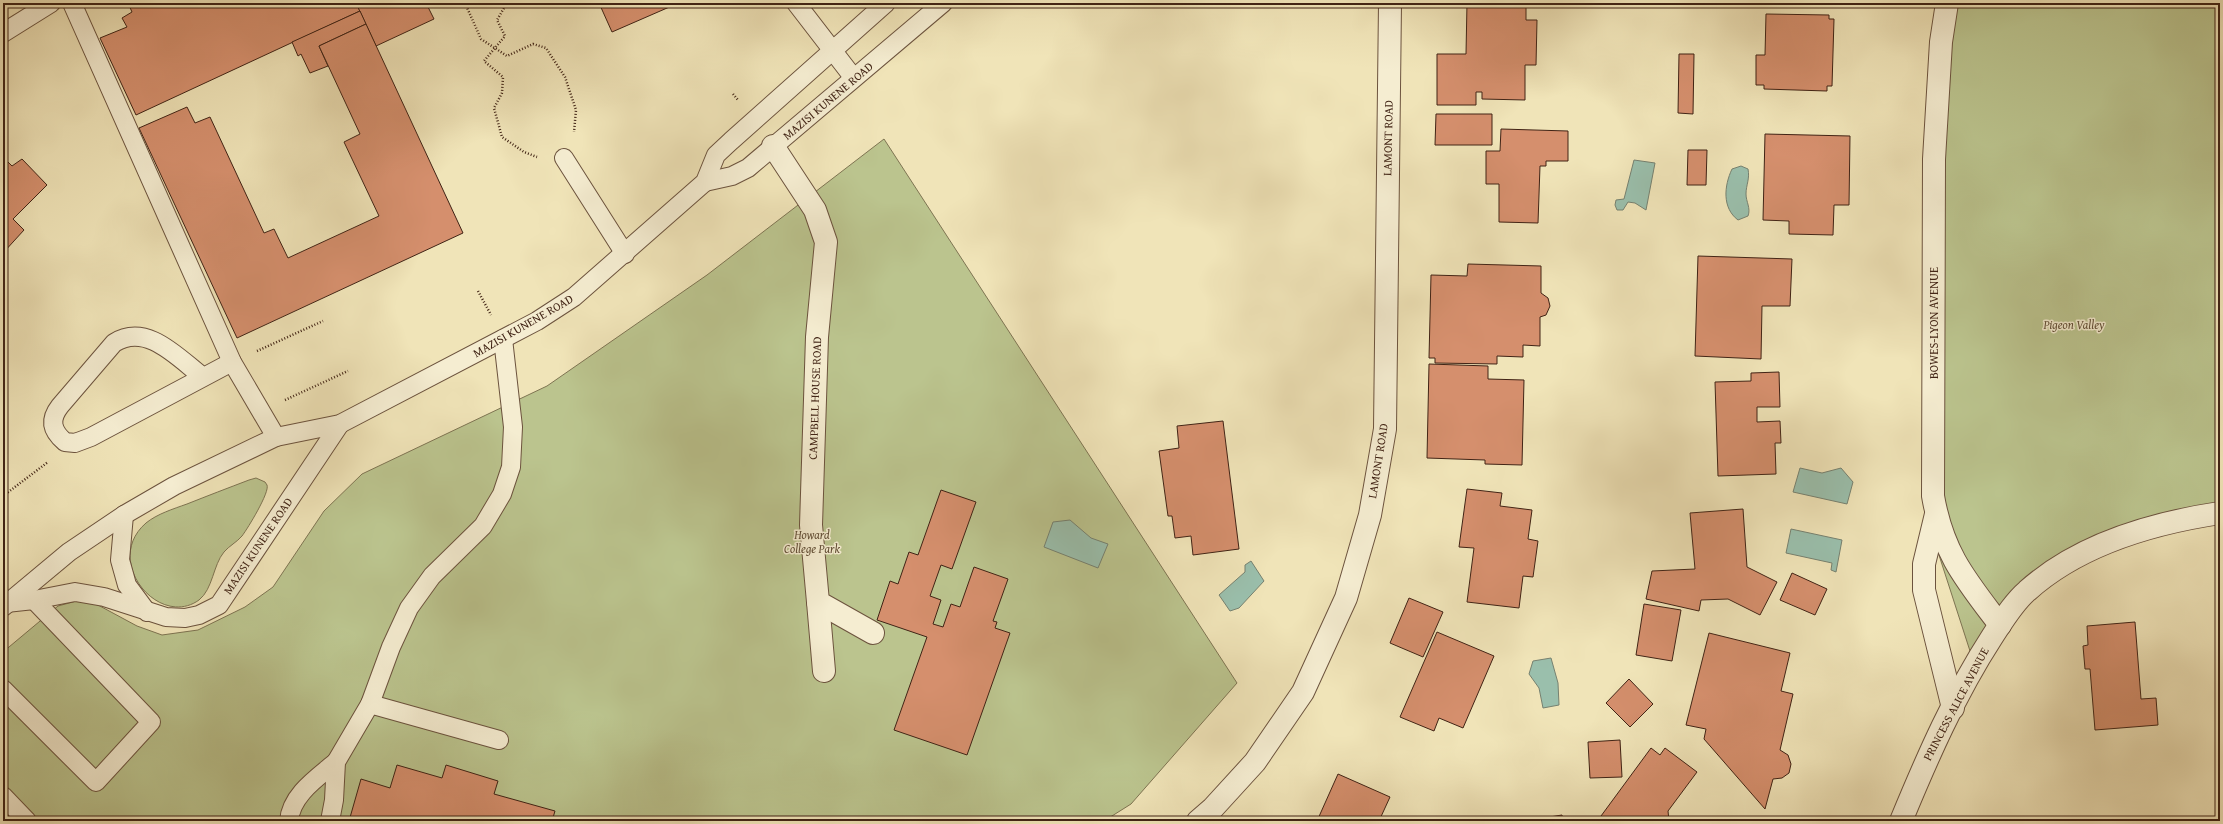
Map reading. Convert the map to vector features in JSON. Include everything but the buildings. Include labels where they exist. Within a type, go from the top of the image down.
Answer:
[{"type":"street","name":"LAMONT ROAD","points":[[1198,821],[1213,808],[1255,762],[1303,692],[1346,598],[1370,515],[1385,429],[1390,3]]},
{"type":"street","name":"BOWES-LYON AVENUE","points":[[1946,3],[1941,42],[1934,159],[1933,496],[1941,534],[1952,558],[2000,625]]},
{"type":"street","name":"CAMPBELL HOUSE ROAD","points":[[773,146],[815,210],[826,242],[817,337],[811,525],[824,671]]},
{"type":"street","points":[[1936,512],[1924,564],[1924,590],[1953,708]]},
{"type":"street","name":"PRINCESS ALICE AVENUE","points":[[1901,821],[1928,757],[1975,664],[2000,625],[2026,592],[2068,561],[2125,536],[2188,517],[2220,513]]},
{"type":"street","points":[[818,602],[873,633]]},
{"type":"lane","points":[[3,33],[51,3]]},
{"type":"lane","points":[[72,3],[232,362],[276,437]]},
{"type":"lane","points":[[796,3],[832,52],[853,77]]},
{"type":"lane","name":"MAZISI KUNENE ROAD","points":[[5,605],[69,552],[124,515],[174,486],[276,437],[340,424],[503,339],[574,297],[625,254],[705,182],[716,155],[886,3]]},
{"type":"lane","name":"MAZISI KUNENE ROAD","points":[[705,182],[732,176],[748,168],[853,77],[886,53],[942,3]]},
{"type":"lane","points":[[564,158],[625,254]]},
{"type":"lane","points":[[203,377],[151,338],[135,336],[123,337],[114,343],[53,416],[53,428],[64,442],[75,443],[91,437],[232,362]]},
{"type":"lane","points":[[289,821],[294,801],[310,784],[336,762],[370,704],[391,647],[409,608],[432,576],[483,526],[502,494],[511,467],[513,427],[503,339]]},
{"type":"lane","name":"MAZISI KUNENE ROAD","points":[[5,605],[75,592],[104,597],[166,617],[185,618],[199,614],[219,605],[340,424]]},
{"type":"lane","points":[[124,515],[120,560],[127,585],[147,612]]},
{"type":"lane","points":[[3,689],[96,782],[151,722],[34,600]]},
{"type":"lane","points":[[370,704],[499,740]]},
{"type":"lane","points":[[330,821],[334,800],[336,762]]},
{"type":"lane","points":[[3,796],[27,821]]},
{"type":"path","points":[[465,3],[481,39],[495,48],[506,56],[533,44],[546,48],[565,77],[576,110],[574,137],[564,158],[546,160],[524,152],[502,137],[494,108],[502,93],[503,77],[484,61],[495,48],[505,36],[497,20],[507,3]]},
{"type":"path","points":[[232,362],[323,321]]},
{"type":"path","points":[[261,412],[348,370]]},
{"type":"path","points":[[3,496],[75,443]]},
{"type":"green space","name":"Pigeon Valley","points":[[1941,3],[2220,3],[2220,517],[2082,551],[1970,651],[1927,518]]},
{"type":"green space","name":"Howard College Park","points":[[884,139],[1237,683],[1131,804],[1104,821],[3,821],[3,652],[58,606],[80,600],[98,605],[137,626],[162,635],[198,630],[245,607],[273,587],[324,511],[362,474],[547,386],[707,275]]},
{"type":"green space","points":[[256,478],[265,482],[267,485],[262,502],[242,536],[220,557],[207,590],[199,600],[183,607],[168,606],[153,598],[141,587],[133,572],[130,555],[134,538],[146,523],[165,512]]},
{"type":"shaded area","points":[[1634,160],[1655,163],[1646,210],[1635,203],[1628,202],[1623,210],[1617,210],[1615,205],[1616,200],[1624,199]]},
{"type":"shaded area","points":[[1741,166],[1748,169],[1749,176],[1746,197],[1749,210],[1748,216],[1738,220],[1729,209],[1726,189],[1732,169]]},
{"type":"shaded area","points":[[1800,468],[1822,473],[1841,468],[1853,482],[1847,504],[1793,492]]},
{"type":"shaded area","points":[[1070,520],[1091,538],[1108,544],[1098,568],[1044,547],[1053,522]]},
{"type":"shaded area","points":[[1791,529],[1842,540],[1836,572],[1831,570],[1832,563],[1786,553]]},
{"type":"shaded area","points":[[1251,561],[1264,581],[1239,608],[1230,611],[1219,595],[1245,572],[1245,565]]},
{"type":"shaded area","points":[[1551,658],[1558,683],[1559,705],[1543,708],[1539,688],[1529,674],[1533,661]]}]
